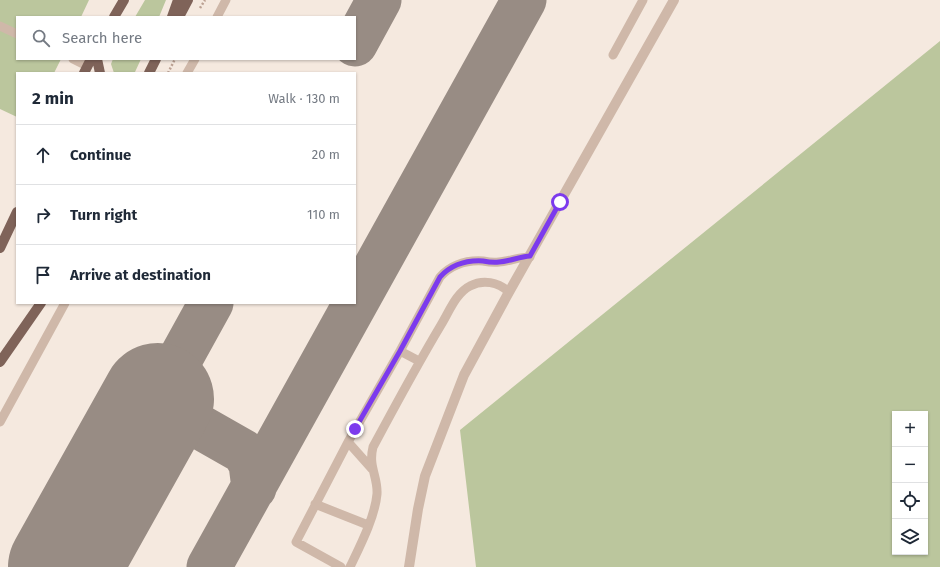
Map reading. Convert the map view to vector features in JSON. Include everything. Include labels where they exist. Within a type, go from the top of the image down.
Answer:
[{"type":"main road","points":[[115,16],[124,0]]},
{"type":"main road","points":[[172,16],[178,0]]},
{"type":"main road","points":[[180,16],[188,0]]},
{"type":"main road","points":[[97,60],[100,72]]},
{"type":"main road","points":[[150,72],[156,60]]},
{"type":"main road","points":[[0,248],[16,214]]},
{"type":"main road","points":[[0,362],[40,304]]},
{"type":"street","points":[[409,567],[425,476],[464,375],[509,292],[674,0]]},
{"type":"lane","points":[[218,16],[226,0]]},
{"type":"lane","points":[[613,55],[643,0]]},
{"type":"lane","points":[[0,26],[16,34]]},
{"type":"lane","points":[[74,60],[87,66]]},
{"type":"lane","points":[[188,72],[194,60]]},
{"type":"lane","points":[[341,567],[296,542],[348,442],[435,286],[447,270],[454,265],[477,261],[498,262],[530,256]]},
{"type":"lane","points":[[350,567],[363,540],[377,494],[371,461],[373,447],[419,361],[459,295],[469,286],[483,282],[490,282],[501,286],[509,292]]},
{"type":"lane","points":[[0,422],[64,304]]},
{"type":"lane","points":[[400,351],[419,361]]},
{"type":"lane","points":[[348,442],[372,469]]},
{"type":"lane","points":[[315,504],[368,525]]},
{"type":"path","points":[[168,72],[174,60]]},
{"type":"green space","points":[[0,0],[89,0],[81,16],[16,16],[16,60],[60,60],[54,72],[16,72],[16,117],[0,109]]},
{"type":"green space","points":[[145,0],[166,0],[159,16],[136,16]]},
{"type":"green space","points":[[940,41],[940,567],[476,567],[460,430]]},
{"type":"green space","points":[[113,60],[141,60],[135,72],[114,72],[111,64]]},
{"type":"taxiway","points":[[356,42],[379,0]]},
{"type":"taxiway","points":[[356,302],[524,0]]},
{"type":"taxiway","points":[[158,399],[210,304]]},
{"type":"taxiway","points":[[209,567],[355,304]]},
{"type":"taxiway","points":[[143,427],[164,420],[186,419],[244,452],[251,464],[254,488]]},
{"type":"runway","points":[[64,567],[158,399]]},
{"type":"route","points":[[355,429],[400,351],[440,277],[454,265],[462,263],[472,261],[498,262],[530,256],[560,202]]}]
